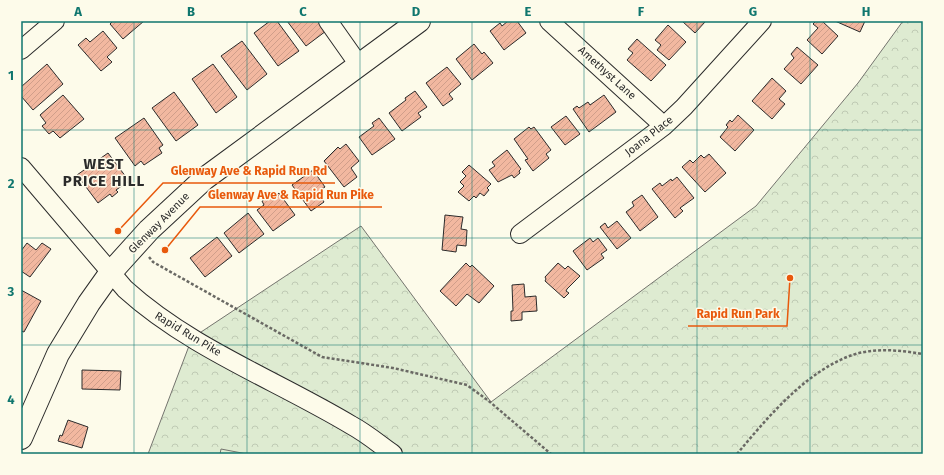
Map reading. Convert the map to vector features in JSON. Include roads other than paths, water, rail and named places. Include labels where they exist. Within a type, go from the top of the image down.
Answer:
[{"type":"main road","name":"Glenway Avenue","points":[[21,438],[58,354],[88,303],[111,272],[149,230],[204,179],[359,65],[412,23]]},
{"type":"street","points":[[21,50],[55,21]]},
{"type":"street","points":[[328,21],[359,65]]},
{"type":"street","name":"Amethyst Lane","points":[[549,21],[664,126]]},
{"type":"street","name":"Joana Place","points":[[520,234],[664,126],[684,107],[762,21]]},
{"type":"street","name":"Rapid Run Pike","points":[[21,167],[125,289],[142,305],[192,338],[352,425],[393,454]]},
{"type":"place","name":"Glenway Ave & Rapid Run Rd","points":[[118,231]]},
{"type":"place","name":"Glenway Ave & Rapid Run Pike","points":[[165,250]]},
{"type":"place","name":"Rapid Run Park","points":[[790,278]]},
{"type":"district","name":"WEST PRICE HILL","points":[[104,172]]}]
